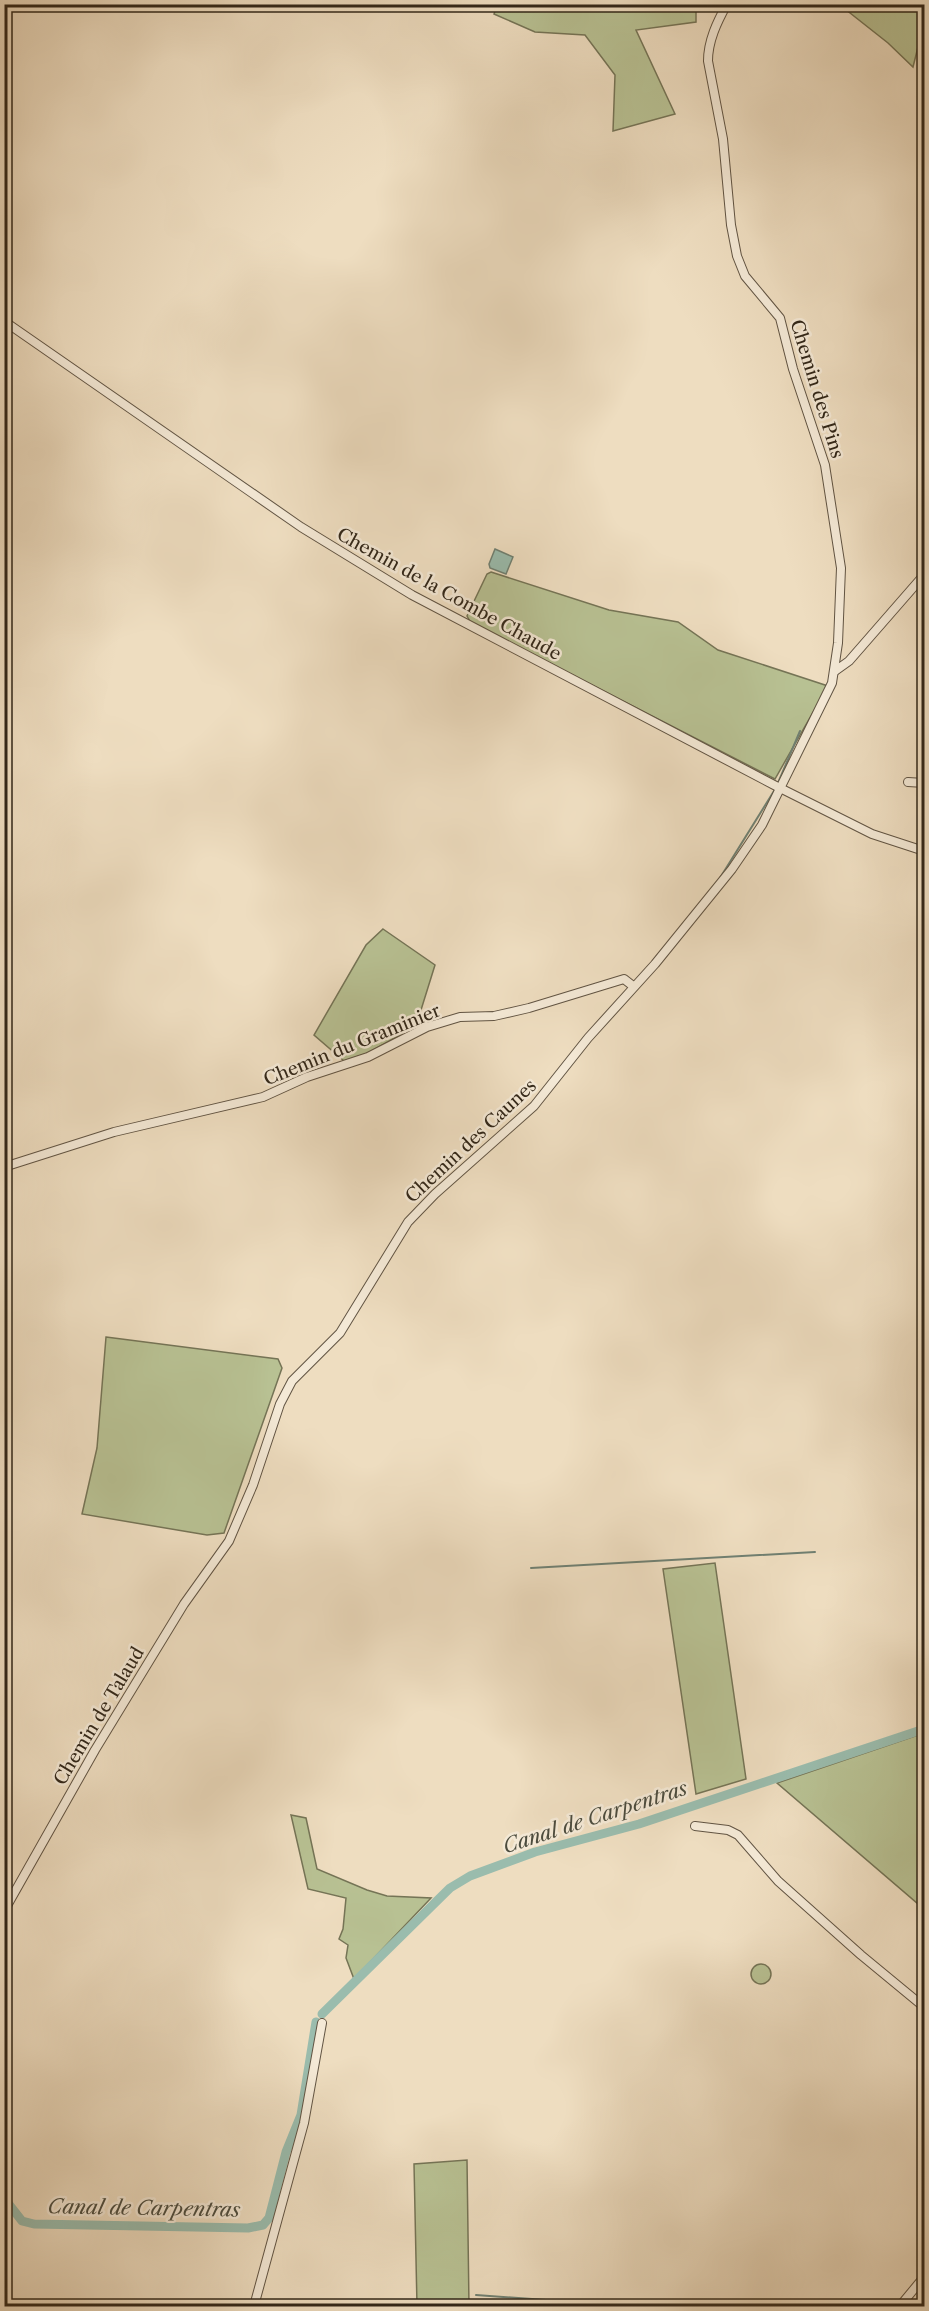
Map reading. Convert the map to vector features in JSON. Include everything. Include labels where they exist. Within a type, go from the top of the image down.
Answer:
[{"type":"street","name":"Chemin des Pins","points":[[727,4],[712,36],[708,61],[723,139],[734,244],[745,276],[780,318],[793,369],[825,465],[841,568],[835,671],[825,699],[778,787]]},
{"type":"street","name":"Chemin de la Combe Chaude","points":[[4,321],[301,527],[412,595],[778,787],[872,834],[924,851]]},
{"type":"street","points":[[835,671],[849,661],[924,575]]},
{"type":"street","points":[[4,688],[4,701]]},
{"type":"street","points":[[908,782],[924,783]]},
{"type":"street","name":"Chemin des Caunes","points":[[229,1541],[254,1485],[286,1391],[292,1381],[340,1333],[408,1222],[475,1157],[534,1106],[633,986],[655,964],[732,869],[762,825],[778,787]]},
{"type":"street","name":"Chemin du Graminier","points":[[4,1167],[114,1131],[264,1097],[307,1077],[368,1057],[416,1032],[460,1017],[494,1016],[529,1008],[624,979],[633,986]]},
{"type":"street","name":"Chemin de Talaud","points":[[4,1911],[96,1748],[184,1604],[229,1541]]},
{"type":"street","points":[[695,1826],[728,1830],[738,1835],[778,1881],[924,2007]]},
{"type":"street","points":[[254,2307],[304,2123],[322,2023]]},
{"type":"street","points":[[900,2307],[924,2277]]},
{"type":"shaded area","points":[[497,5],[696,5],[696,22],[636,30],[675,114],[613,131],[615,75],[585,35],[535,32],[494,14]]},
{"type":"shaded area","points":[[846,5],[924,5],[924,23],[913,67],[888,43],[845,9]]},
{"type":"shaded area","points":[[495,549],[513,557],[506,574],[490,568],[489,564]]},
{"type":"shaded area","points":[[491,572],[609,610],[678,622],[718,650],[828,686],[775,779],[471,623],[467,616],[487,574]]},
{"type":"shaded area","points":[[383,929],[435,965],[416,1026],[368,1053],[344,1061],[314,1035],[366,945]]},
{"type":"shaded area","points":[[106,1337],[278,1359],[282,1368],[224,1533],[207,1535],[82,1514],[97,1448]]},
{"type":"shaded area","points":[[715,1563],[746,1779],[696,1794],[663,1569]]},
{"type":"shaded area","points":[[924,1733],[924,1909],[777,1783]]},
{"type":"shaded area","points":[[291,1815],[306,1818],[317,1869],[387,1896],[431,1898],[354,1979],[346,1958],[348,1945],[339,1939],[343,1929],[346,1898],[308,1889]]},
{"type":"shaded area","points":[[757,1964],[765,1964],[771,1970],[771,1978],[765,1984],[757,1984],[751,1978],[751,1970]]},
{"type":"shaded area","points":[[467,2160],[469,2306],[417,2306],[414,2164]]},
{"type":"waterway","points":[[778,783],[800,731]]},
{"type":"waterway","points":[[720,878],[774,791]]},
{"type":"waterway","points":[[531,1568],[815,1552]]},
{"type":"waterway","name":"Canal de Carpentras","points":[[322,2014],[450,1888],[470,1876],[535,1852],[639,1824],[924,1729]]},
{"type":"waterway","name":"Canal de Carpentras","points":[[4,2198],[22,2221],[34,2224],[248,2228],[263,2225],[269,2218],[286,2152],[301,2115],[316,2022]]},
{"type":"waterway","points":[[476,2295],[609,2306]]}]
